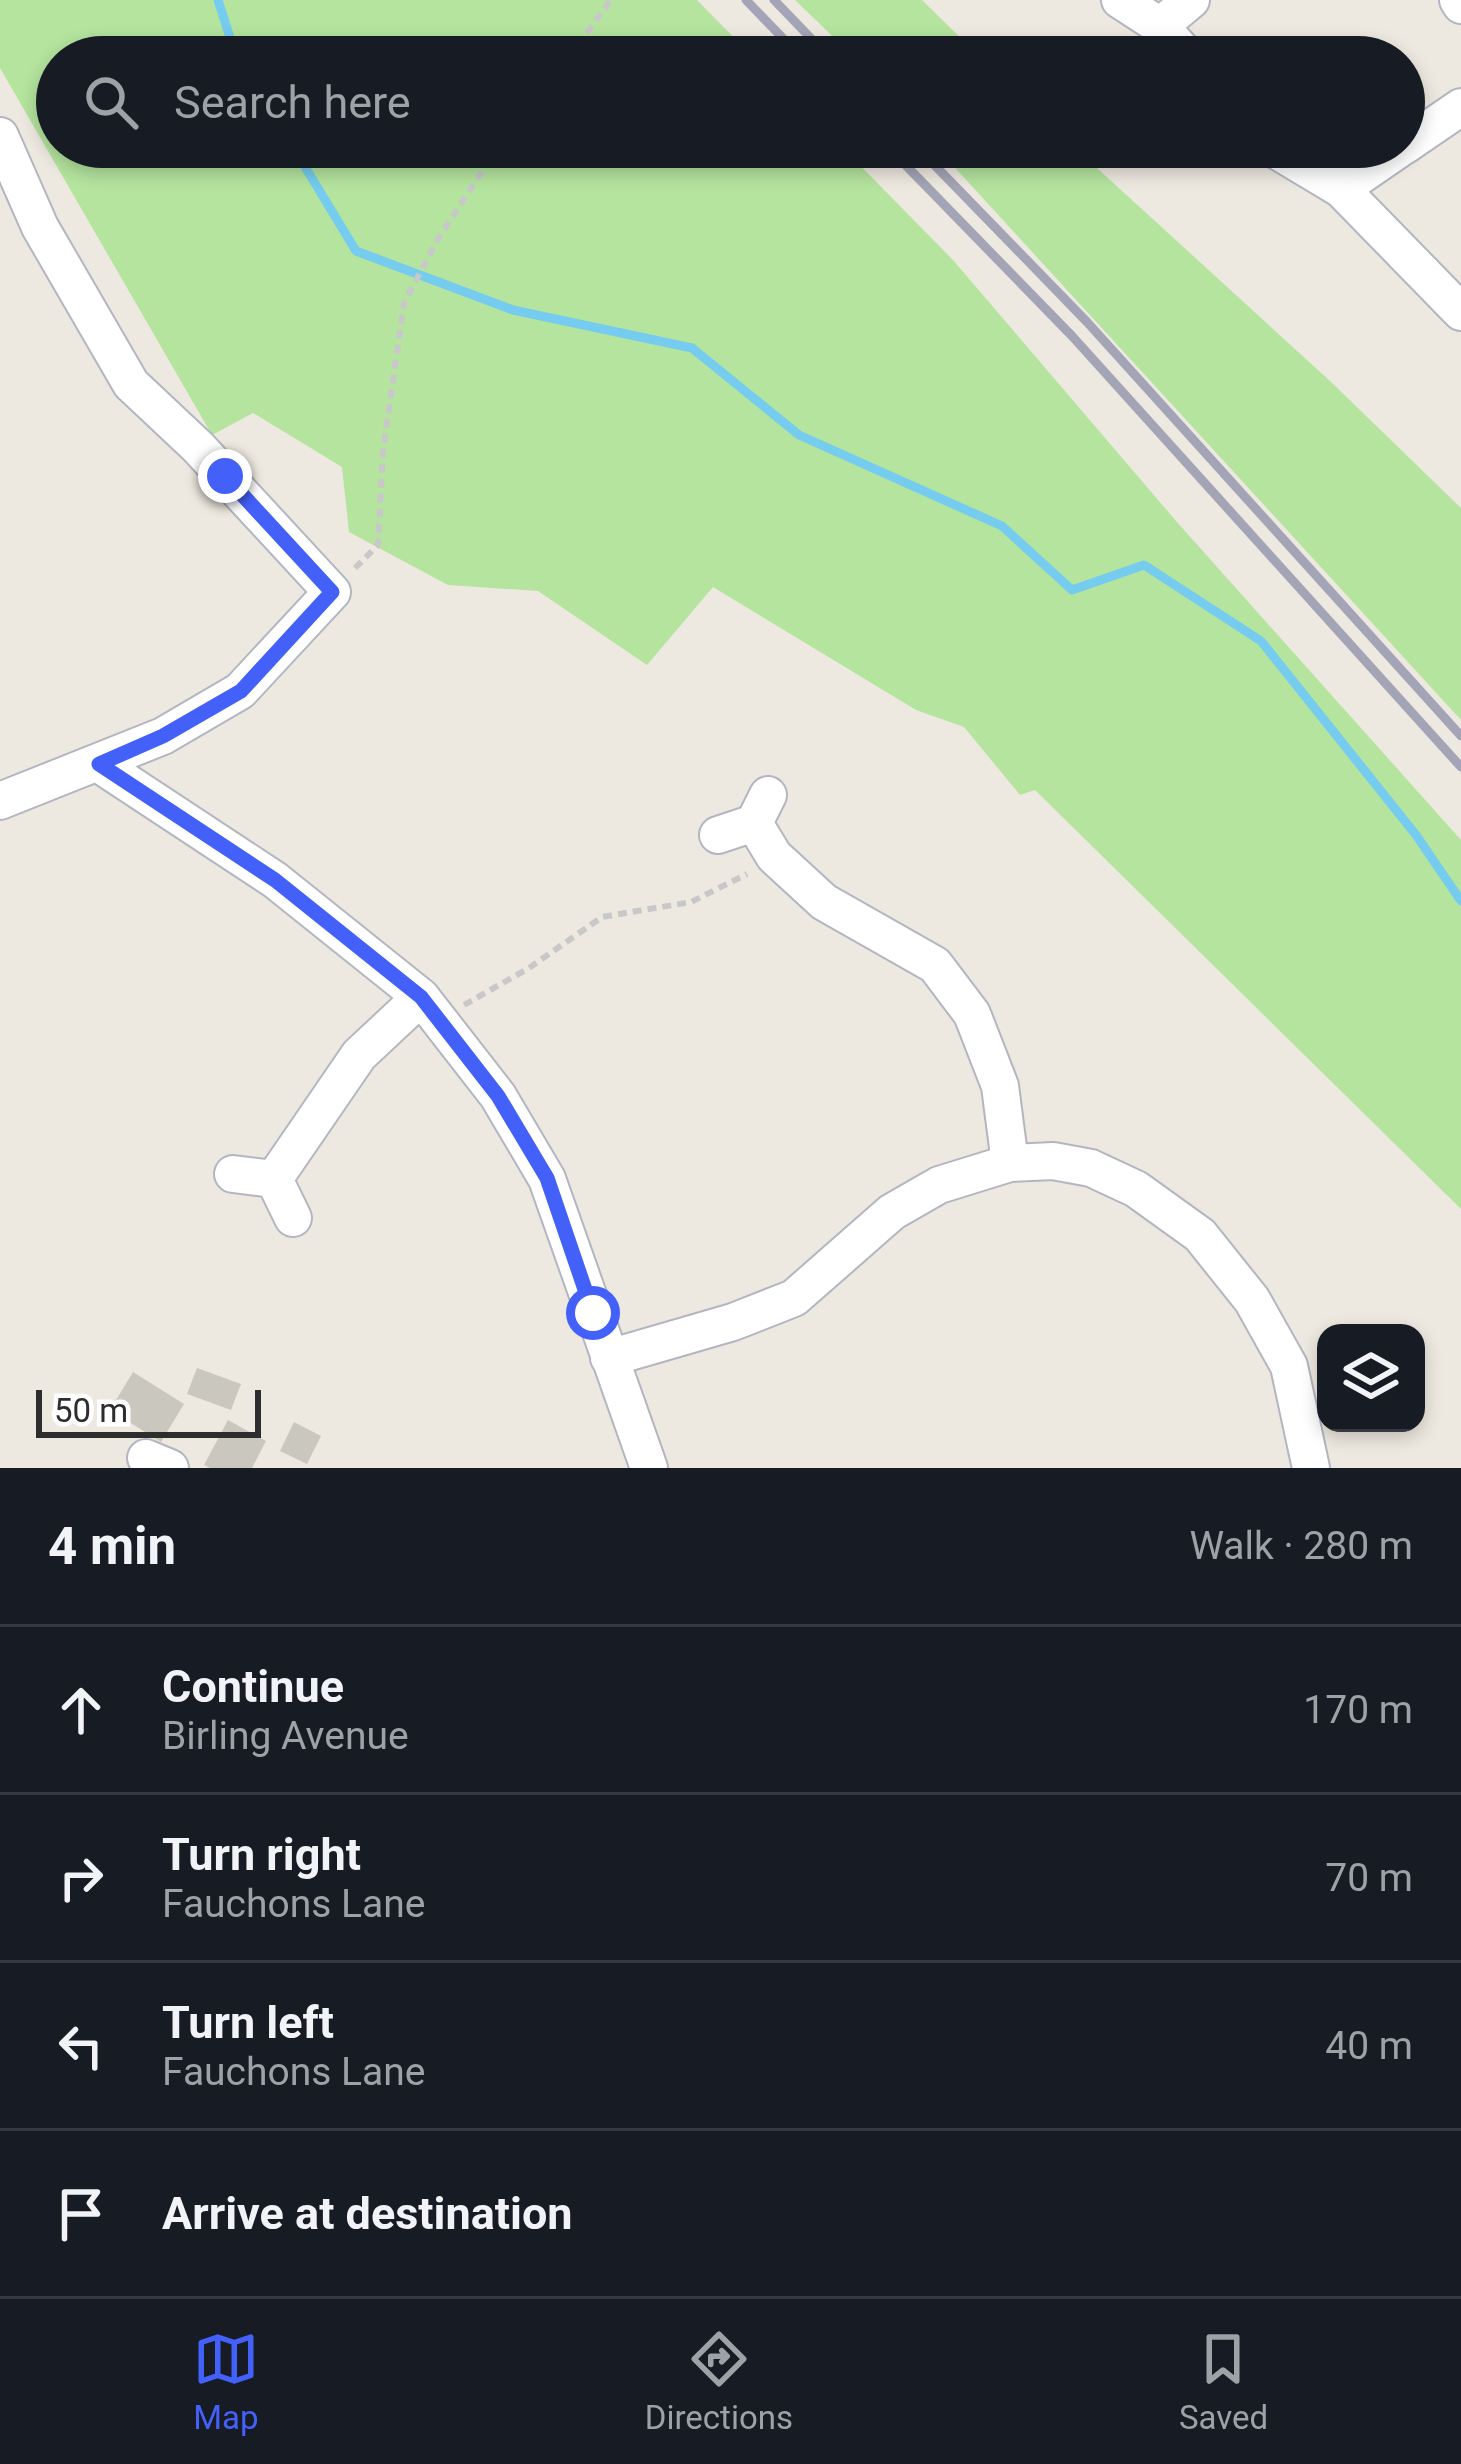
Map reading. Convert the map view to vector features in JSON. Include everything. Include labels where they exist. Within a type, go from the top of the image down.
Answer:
[{"type":"street","points":[[1120,0],[1169,36]]},
{"type":"street","points":[[1160,26],[1191,0]]},
{"type":"street","points":[[1425,131],[1461,106]]},
{"type":"street","points":[[0,136],[40,227],[131,384],[198,447],[332,592],[241,691],[163,736],[0,801]]},
{"type":"street","points":[[1306,168],[1341,189],[1461,312]]},
{"type":"street","points":[[1341,189],[1371,168]]},
{"type":"street","points":[[99,764],[275,880],[430,1008],[498,1096],[547,1178],[649,1468]]},
{"type":"street","points":[[718,835],[761,809],[774,856],[824,902],[934,965],[972,1014],[1000,1086],[1010,1163]]},
{"type":"street","points":[[274,1179],[359,1055],[430,1008]]},
{"type":"street","points":[[609,1358],[733,1322],[794,1298],[892,1212],[939,1185],[1010,1163],[1053,1161],[1091,1168],[1136,1189],[1200,1235],[1252,1300],[1289,1366],[1311,1468]]},
{"type":"street","points":[[233,1174],[274,1179]]},
{"type":"street","points":[[274,1179],[293,1219]]},
{"type":"path","points":[[584,36],[611,0]]},
{"type":"path","points":[[332,592],[378,544],[382,451],[404,303],[483,168]]},
{"type":"path","points":[[430,1008],[529,968],[602,917],[691,902],[774,856]]},
{"type":"green space","points":[[0,0],[697,0],[732,36],[36,36],[36,130],[0,68]]},
{"type":"green space","points":[[795,0],[922,0],[959,36],[832,36]]},
{"type":"green space","points":[[58,168],[863,168],[953,260],[1176,521],[1461,840],[1461,1209],[1035,790],[1020,795],[964,727],[916,710],[713,587],[647,665],[538,591],[448,585],[349,532],[342,467],[253,413],[212,435]]},
{"type":"green space","points":[[955,168],[1097,168],[1461,508],[1461,720]]},
{"type":"building","points":[[197,1368],[241,1384],[231,1410],[187,1394]]},
{"type":"building","points":[[133,1372],[184,1404],[161,1442],[110,1410]]},
{"type":"building","points":[[228,1420],[266,1441],[252,1468],[204,1465]]},
{"type":"building","points":[[294,1422],[321,1436],[307,1464],[280,1451]]},
{"type":"waterway","points":[[218,0],[229,36]]},
{"type":"waterway","points":[[306,168],[356,251],[513,310],[692,348],[799,435],[1002,526],[1072,590],[1144,565],[1261,641],[1416,835],[1461,901]]},
{"type":"railway","points":[[746,0],[781,36]]},
{"type":"railway","points":[[774,0],[809,36]]},
{"type":"railway","points":[[908,168],[1072,336],[1461,767]]},
{"type":"railway","points":[[937,168],[1087,322],[1461,736]]},
{"type":"route","points":[[225,476],[332,592],[241,691],[163,736],[99,764],[275,880],[421,997],[498,1096],[547,1178],[593,1313]]}]
